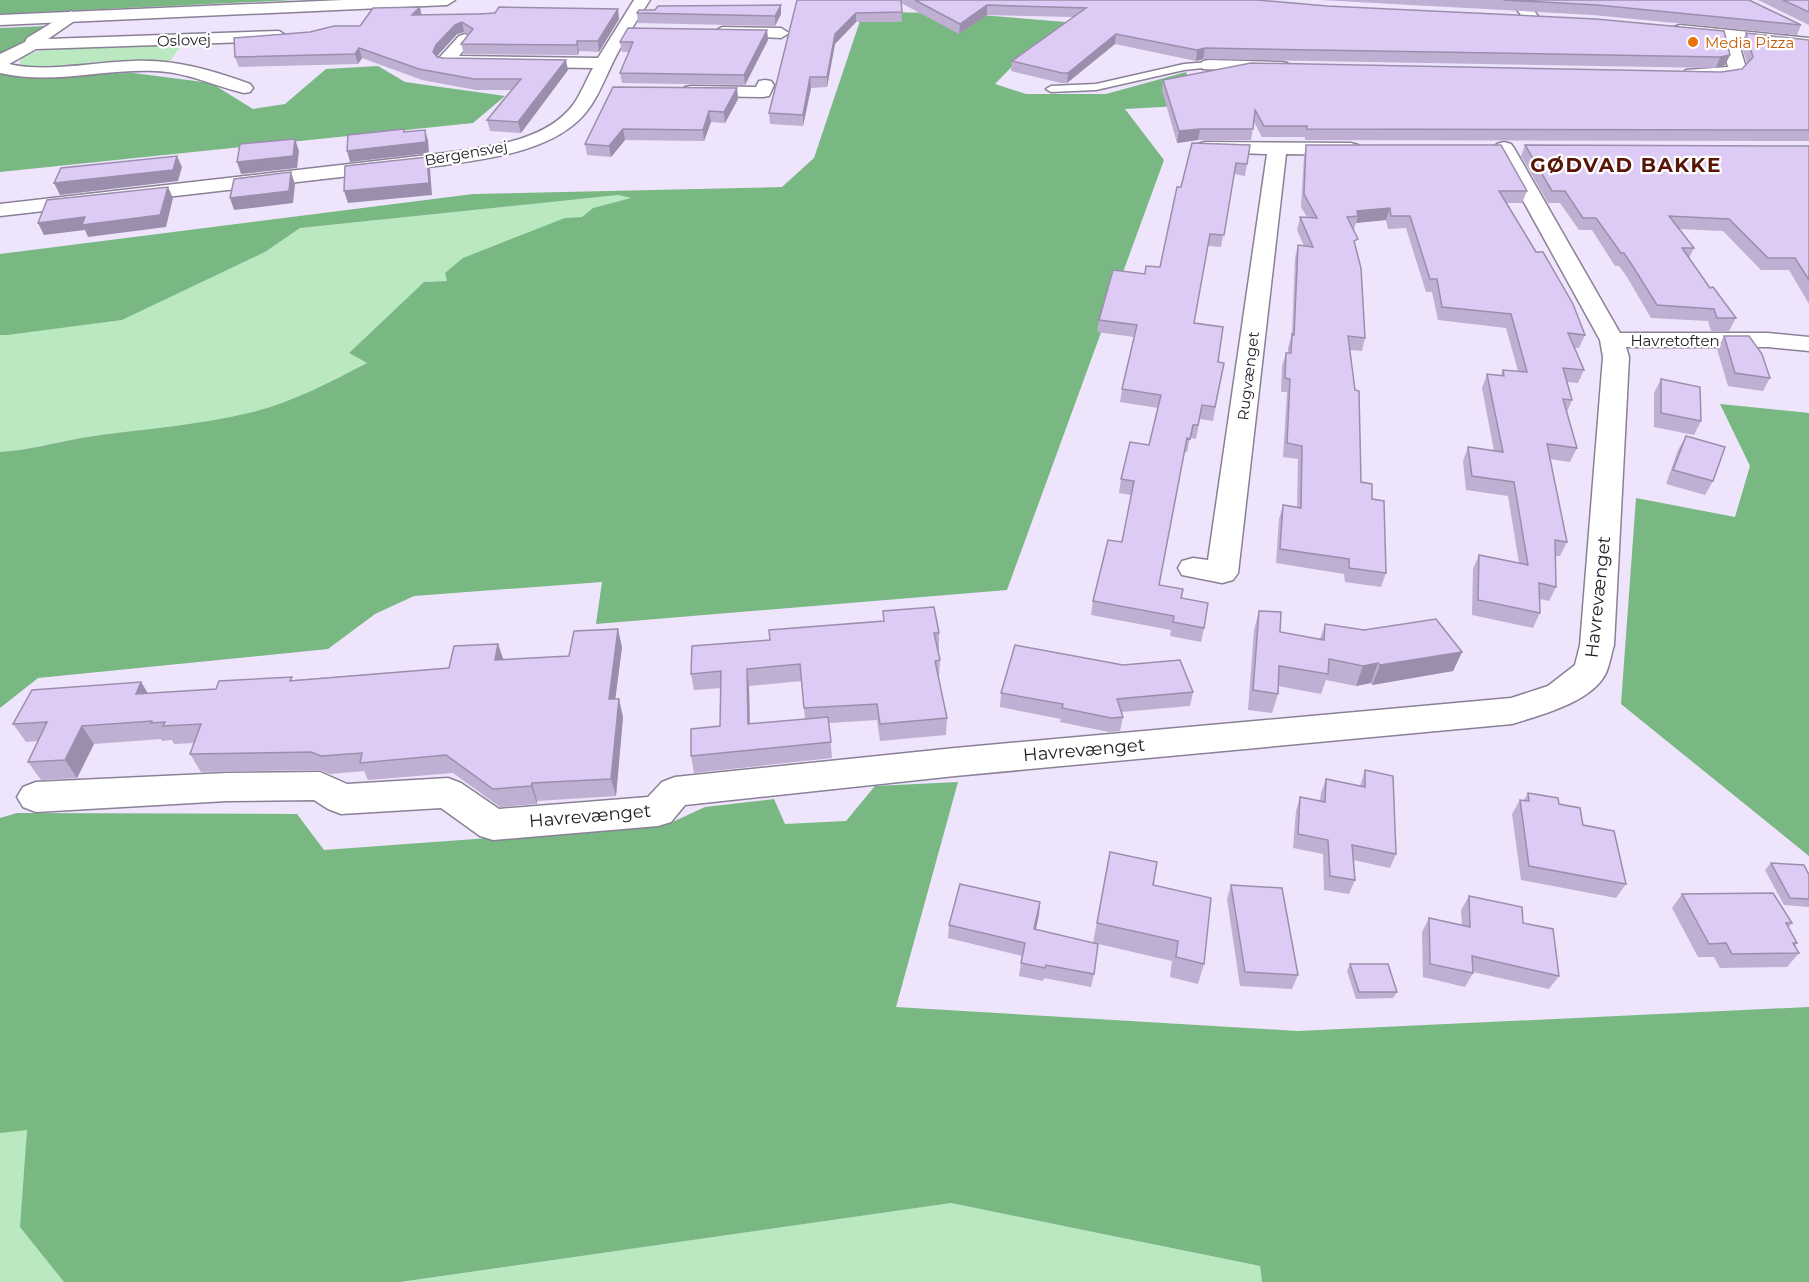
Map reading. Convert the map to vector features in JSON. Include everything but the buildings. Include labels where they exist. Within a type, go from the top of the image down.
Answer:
[{"type":"street","name":"Oslovej","points":[[0,20],[447,0]]},
{"type":"street","name":"Bergensvej","points":[[0,210],[489,152],[529,141],[574,115],[591,90],[604,63],[642,0]]},
{"type":"street","points":[[1518,0],[1532,19]]},
{"type":"street","name":"Oslovej","points":[[33,44],[33,41],[71,16]]},
{"type":"street","points":[[1508,18],[1552,20]]},
{"type":"street","points":[[1790,24],[1809,33]]},
{"type":"street","points":[[1662,28],[1809,43]]},
{"type":"street","points":[[624,30],[646,30]]},
{"type":"street","points":[[701,32],[781,33]]},
{"type":"street","points":[[1669,74],[1731,73],[1737,68],[1728,34]]},
{"type":"street","name":"Oslovej","points":[[244,88],[204,73],[156,66],[28,72],[4,69],[0,64],[3,59],[33,44],[290,36]]},
{"type":"street","points":[[465,39],[446,62],[604,63]]},
{"type":"street","points":[[1209,65],[1303,67]]},
{"type":"street","points":[[674,91],[762,92],[765,85]]},
{"type":"street","points":[[591,90],[614,91]]},
{"type":"street","points":[[1198,148],[1373,148]]},
{"type":"street","name":"Havrevænget","points":[[36,797],[227,787],[320,786],[340,799],[448,793],[493,825],[658,811],[675,792],[955,762],[1512,711],[1560,695],[1590,671],[1595,652],[1616,357],[1612,340],[1504,148]]},
{"type":"street","name":"Rugvænget","points":[[1193,568],[1222,573],[1277,149]]},
{"type":"street","name":"Havretoften","points":[[1612,340],[1768,340],[1809,344]]},
{"type":"lane","points":[[1051,89],[1096,87],[1184,67],[1209,65]]},
{"type":"green space","points":[[0,0],[294,0],[0,14]]},
{"type":"green space","points":[[863,12],[956,13],[1116,26],[1023,55],[995,84],[1026,94],[1106,94],[1186,72],[1197,105],[1125,109],[1164,160],[1007,590],[596,624],[602,582],[414,596],[375,614],[328,649],[38,678],[0,708],[0,452],[232,417],[268,408],[297,397],[367,363],[349,353],[424,282],[447,281],[445,273],[463,258],[565,218],[582,217],[593,208],[631,198],[618,195],[300,228],[265,252],[122,320],[7,335],[0,335],[0,254],[473,194],[782,187],[814,158]]},
{"type":"green space","points":[[47,26],[0,57],[0,28]]},
{"type":"green space","points":[[182,44],[168,64],[32,68],[20,64],[20,59],[26,55],[45,49]]},
{"type":"green space","points":[[378,66],[405,82],[505,96],[473,123],[0,172],[0,72],[20,75],[133,73],[211,83],[253,109],[285,104],[326,69]]},
{"type":"green space","points":[[618,195],[632,198],[593,208],[582,217],[565,218],[447,281],[424,282],[349,353],[367,363],[297,397],[269,408],[233,417],[81,438],[0,452],[0,335],[122,320],[265,252],[300,228]]},
{"type":"green space","points":[[1720,404],[1809,413],[1809,856],[1621,704],[1636,498],[1735,517],[1750,466]]},
{"type":"green space","points":[[958,782],[896,1007],[1298,1031],[1809,1007],[1809,1282],[1262,1282],[1260,1266],[951,1203],[400,1282],[64,1282],[20,1227],[27,1130],[0,1133],[0,818],[17,813],[297,814],[324,850],[666,825],[705,807],[774,799],[785,824],[846,821],[875,786]]},
{"type":"green space","points":[[27,1129],[21,1227],[64,1282],[0,1282],[0,1133]]},
{"type":"green space","points":[[951,1203],[1260,1266],[1262,1282],[400,1282]]},
{"type":"place","name":"Media Pizza","points":[[1693,42]]},
{"type":"district","name":"GØDVAD BAKKE","points":[[1626,165]]}]
